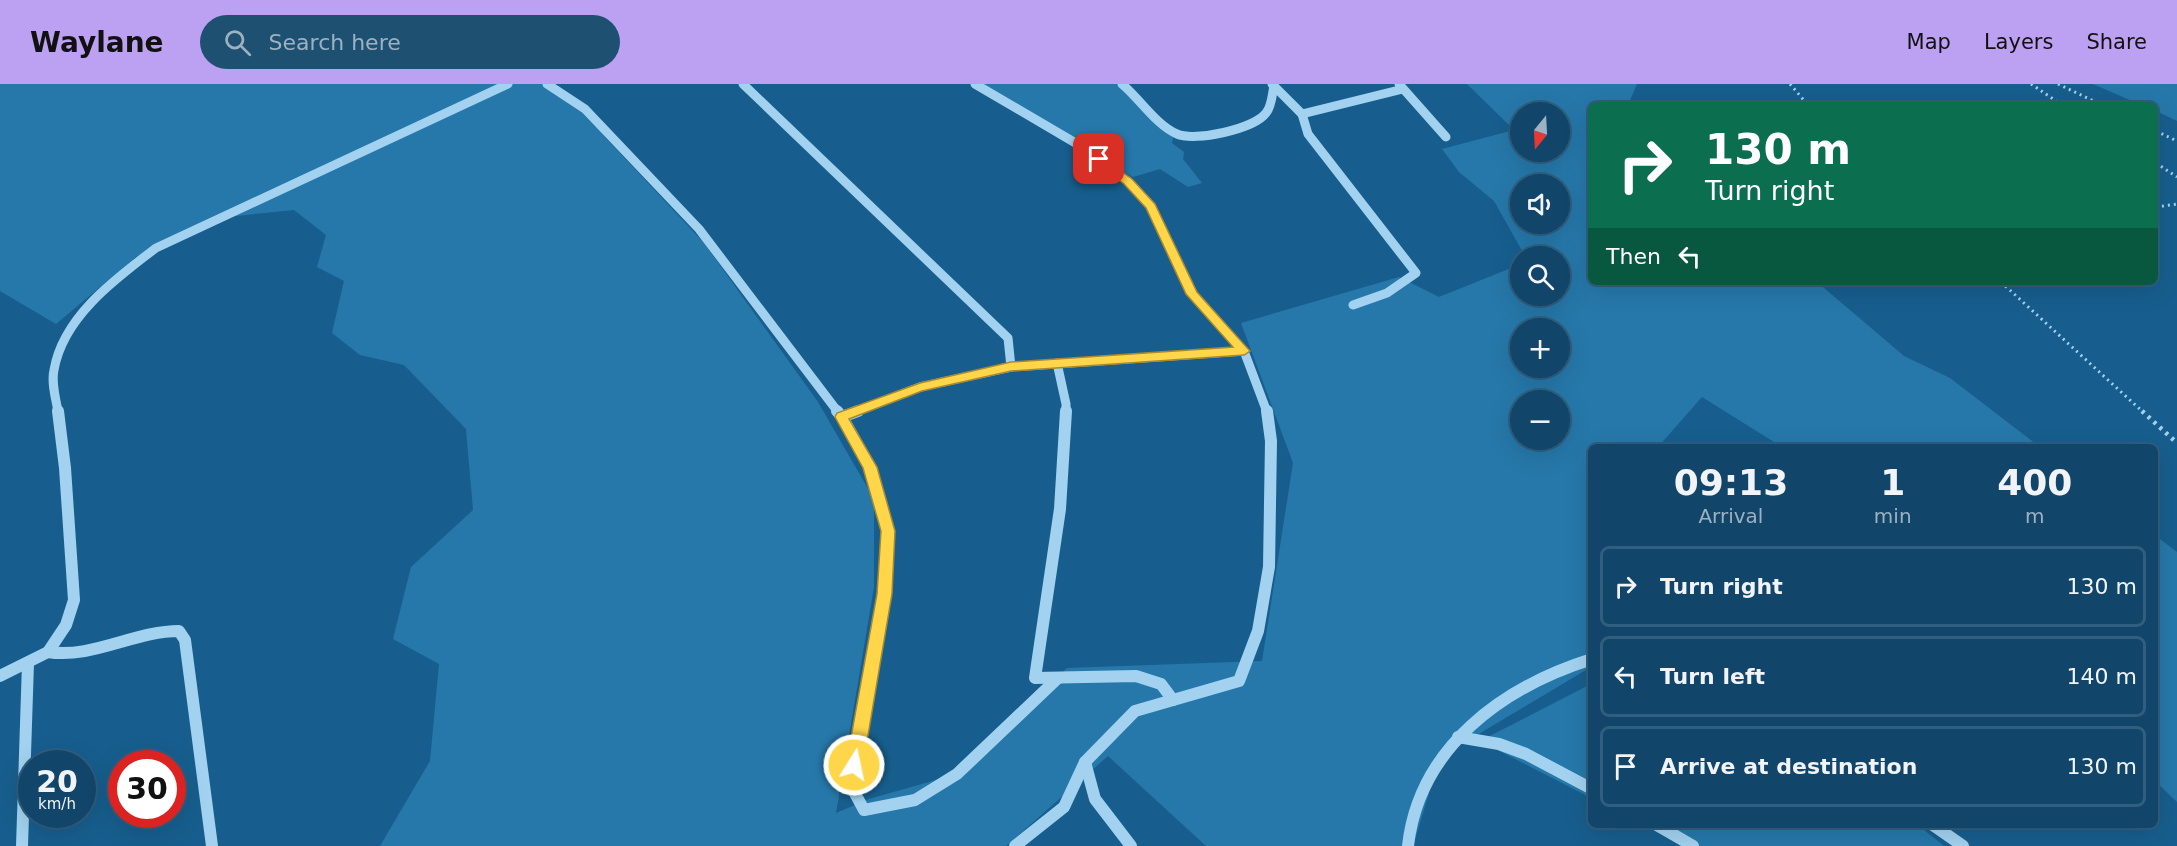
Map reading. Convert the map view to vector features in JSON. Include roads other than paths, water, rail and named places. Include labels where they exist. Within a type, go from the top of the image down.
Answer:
[{"type":"street","points":[[0,675],[48,652],[66,625],[74,600],[65,468],[53,373],[61,343],[86,309],[121,275],[156,248],[508,84]]},
{"type":"street","points":[[547,84],[585,109],[699,230],[842,417],[870,467],[888,531],[885,594],[850,786],[864,810],[915,800],[957,774],[1058,678]]},
{"type":"street","points":[[743,84],[1008,338],[1011,367]]},
{"type":"street","points":[[975,84],[1084,148],[1128,181],[1151,206],[1192,294],[1244,351],[1266,405],[1271,441],[1269,567],[1258,631],[1239,681],[1135,711],[1085,762],[1064,807],[1015,846]]},
{"type":"street","points":[[1122,84],[1174,133],[1184,138],[1195,138],[1255,122],[1266,113],[1273,85]]},
{"type":"street","points":[[1273,85],[1302,114],[1308,134],[1416,273],[1387,293],[1353,306]]},
{"type":"street","points":[[1302,114],[1401,86],[1446,137]]},
{"type":"street","points":[[842,417],[920,387],[1011,367],[1244,351]]},
{"type":"street","points":[[1057,363],[1066,404],[1060,509],[1035,678],[1136,676],[1161,684],[1173,700]]},
{"type":"street","points":[[48,652],[66,655],[162,631],[179,632],[185,640],[212,846]]},
{"type":"street","points":[[1408,846],[1414,814],[1428,780],[1440,757],[1458,737],[1498,706],[1539,681],[1588,661]]},
{"type":"street","points":[[22,846],[28,663]]},
{"type":"street","points":[[1458,737],[1499,744],[1526,754],[1588,787]]},
{"type":"street","points":[[1085,762],[1095,799],[1131,846]]},
{"type":"street","points":[[1662,828],[1693,846]]},
{"type":"street","points":[[1938,828],[1963,846]]}]
